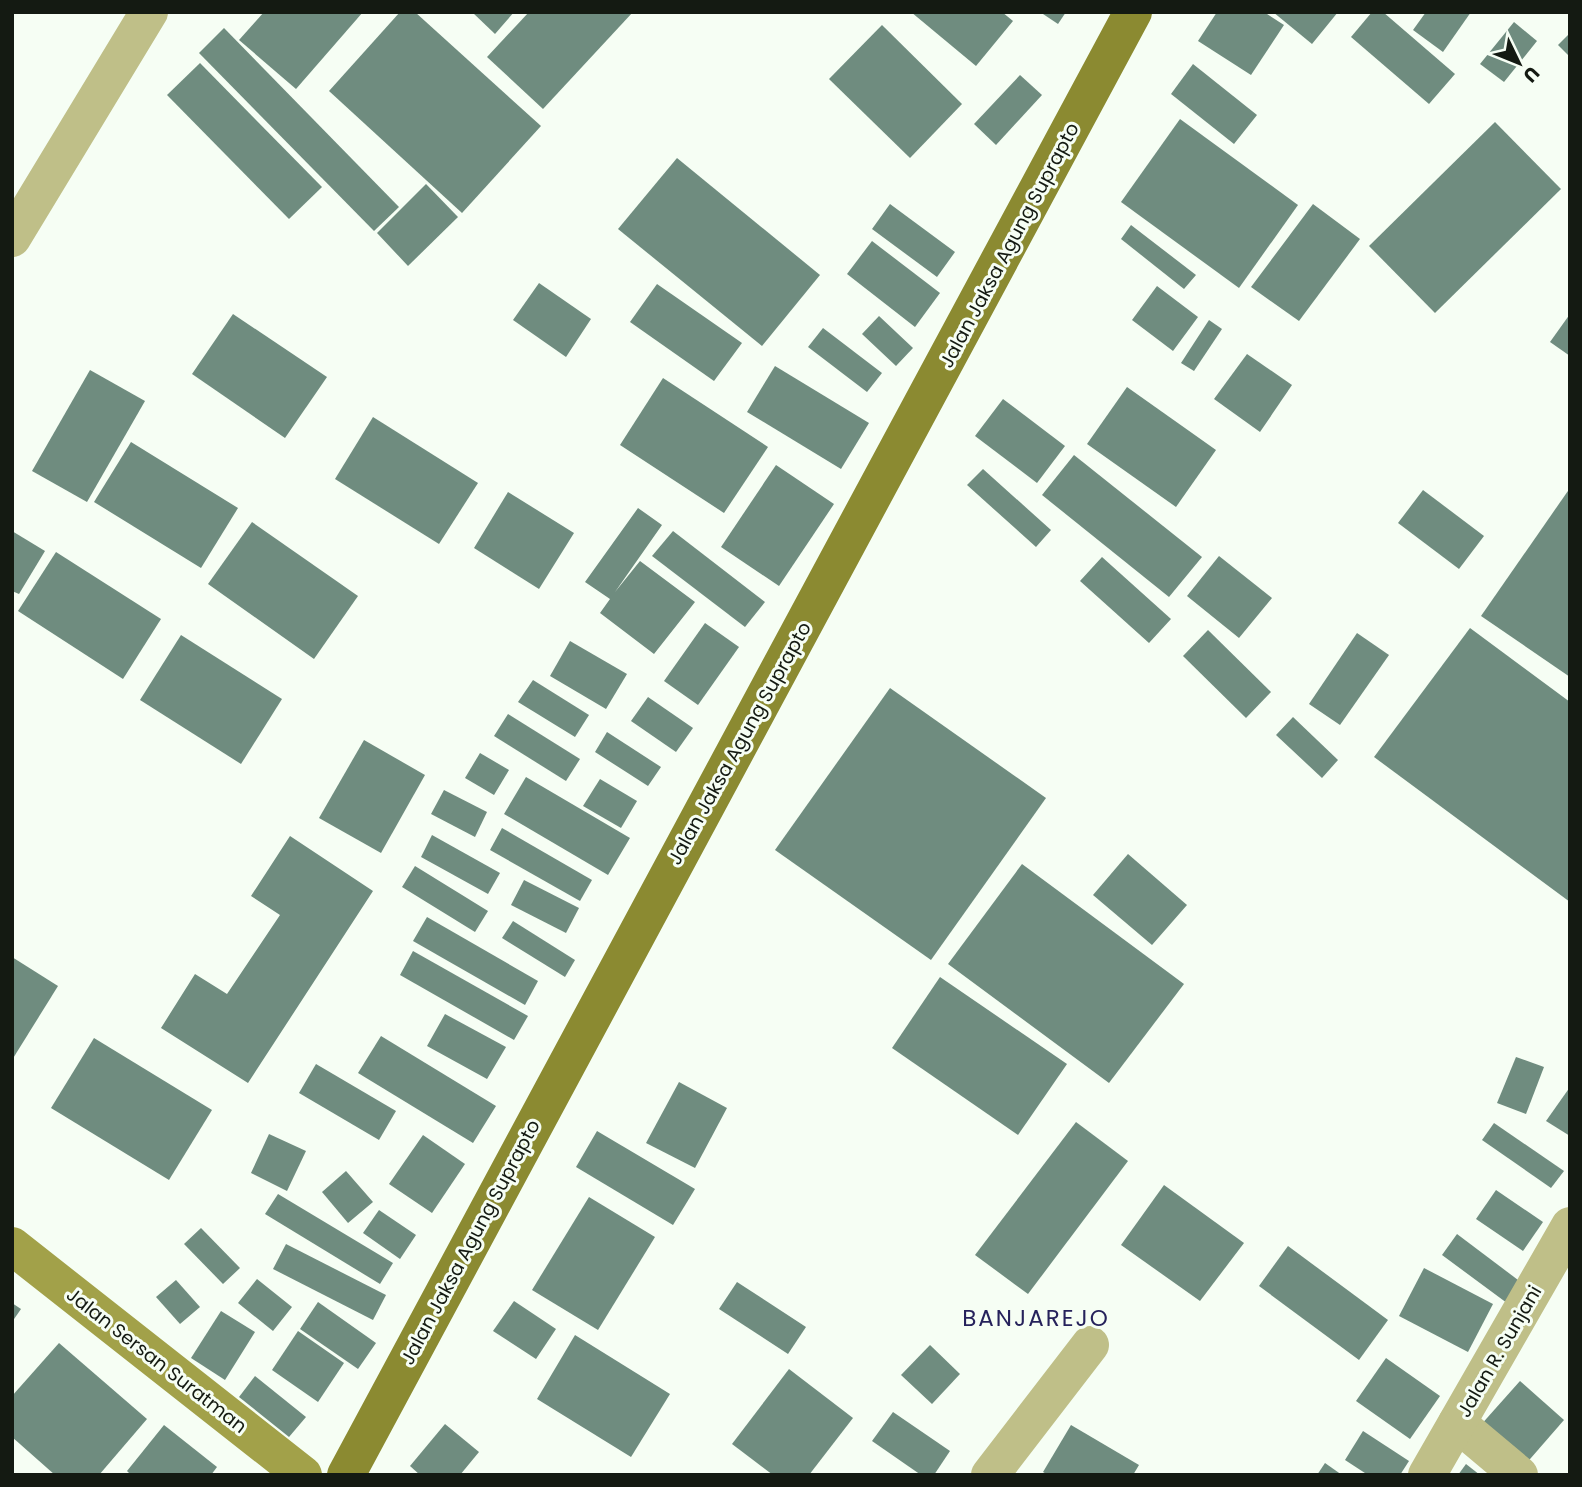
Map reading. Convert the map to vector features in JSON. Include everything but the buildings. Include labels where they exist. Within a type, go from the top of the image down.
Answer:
[{"type":"main road","name":"Jalan Jaksa Agung Suprapto","points":[[346,1475],[552,1088],[937,381],[1133,12]]},
{"type":"main road","name":"Jalan Sersan Suratman","points":[[12,1246],[303,1475]]},
{"type":"street","points":[[12,238],[149,12]]},
{"type":"street","name":"Jalan R. Sunjani","points":[[1427,1475],[1570,1226]]},
{"type":"street","points":[[990,1475],[1090,1345]]},
{"type":"street","points":[[1457,1423],[1519,1475]]},
{"type":"district","name":"BANJAREJO","points":[[1036,1318]]}]
